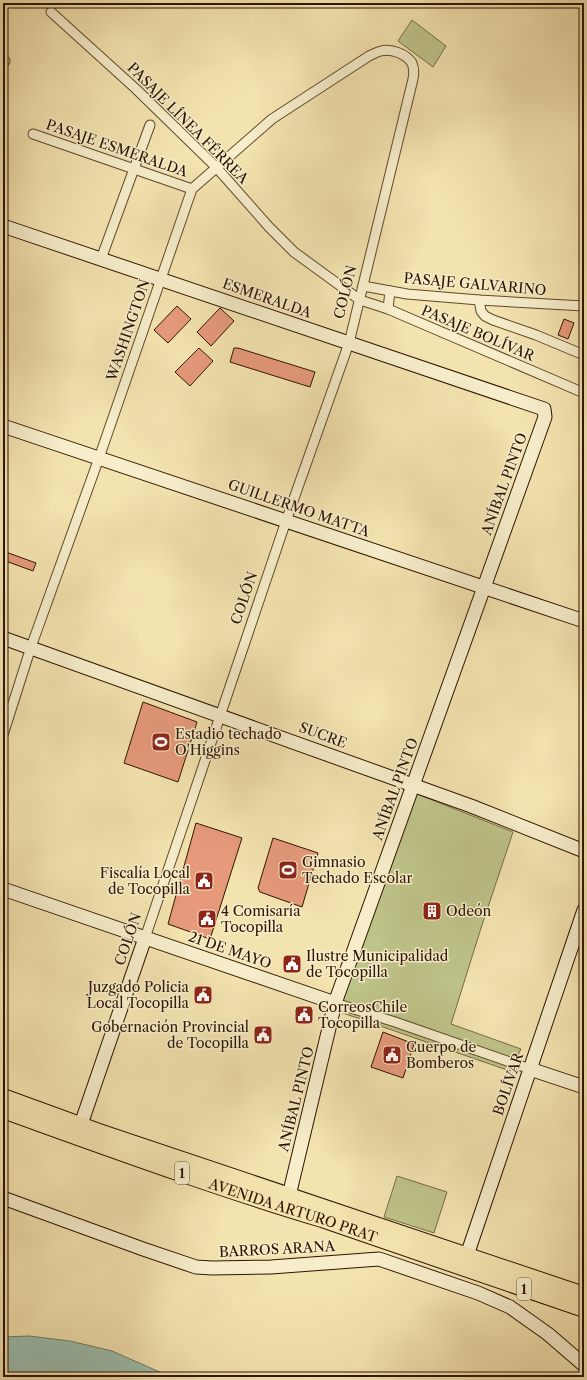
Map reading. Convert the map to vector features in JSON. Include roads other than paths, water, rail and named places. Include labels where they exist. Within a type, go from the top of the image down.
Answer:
[{"type":"highway","name":"AVENIDA ARTURO PRAT","points":[[3,1097],[79,1131]]},
{"type":"highway","name":"AVENIDA ARTURO PRAT","points":[[3,1110],[79,1131],[288,1202],[322,1219],[465,1262],[584,1295]]},
{"type":"highway","name":"AVENIDA ARTURO PRAT","points":[[465,1262],[584,1310]]},
{"type":"street","name":"PASAJE LÍNEA FÉRREA","points":[[51,12],[136,89],[216,167],[269,227],[294,252],[360,300]]},
{"type":"street","name":"WASHINGTON","points":[[3,735],[31,647],[99,458],[192,189],[272,119],[369,56],[382,51],[393,51],[402,55],[412,63]]},
{"type":"street","name":"COLÓN","points":[[79,1131],[286,521],[349,343],[413,79],[414,70],[412,63]]},
{"type":"street","points":[[101,259],[150,125]]},
{"type":"street","name":"PASAJE ESMERALDA","points":[[33,134],[192,189]]},
{"type":"street","name":"ESMERALDA","points":[[3,226],[544,409]]},
{"type":"street","name":"PASAJE GALVARINO","points":[[364,286],[407,294],[584,306]]},
{"type":"street","points":[[388,309],[390,291]]},
{"type":"street","name":"PASAJE BOLÍVAR","points":[[360,300],[388,309],[584,393]]},
{"type":"street","points":[[479,300],[481,311],[485,316],[584,355]]},
{"type":"street","name":"ANÍBAL PINTO","points":[[288,1202],[335,1003],[545,417],[544,409]]},
{"type":"street","name":"GUILLERMO MATTA","points":[[3,426],[584,621]]},
{"type":"street","name":"SUCRE","points":[[3,638],[414,785],[584,851]]},
{"type":"street","name":"21 DE MAYO","points":[[3,889],[584,1087]]},
{"type":"street","name":"BOLÍVAR","points":[[465,1262],[584,910]]},
{"type":"street","name":"BARROS ARANA","points":[[3,1198],[196,1267],[271,1267],[379,1260],[478,1293],[510,1307],[548,1334],[584,1365]]},
{"type":"place","name":"Estadio techado O'Higgins","points":[[161,742]]},
{"type":"place","name":"Gimnasio Techado Escolar","points":[[288,870]]},
{"type":"place","name":"Fiscalía Local de Tocopilla","points":[[204,881]]},
{"type":"place","name":"Odeón","points":[[432,911]]},
{"type":"place","name":"4 Comisaría Tocopilla","points":[[207,919]]},
{"type":"place","name":"Ilustre Municipalidad de Tocopilla","points":[[292,964]]},
{"type":"place","name":"Juzgado Policia Local Tocopilla","points":[[203,995]]},
{"type":"place","name":"CorreosChile Tocopilla","points":[[304,1015]]},
{"type":"place","name":"Gobernación Provincial de Tocopilla","points":[[263,1035]]},
{"type":"place","name":"Cuerpo de Bomberos","points":[[392,1055]]}]
